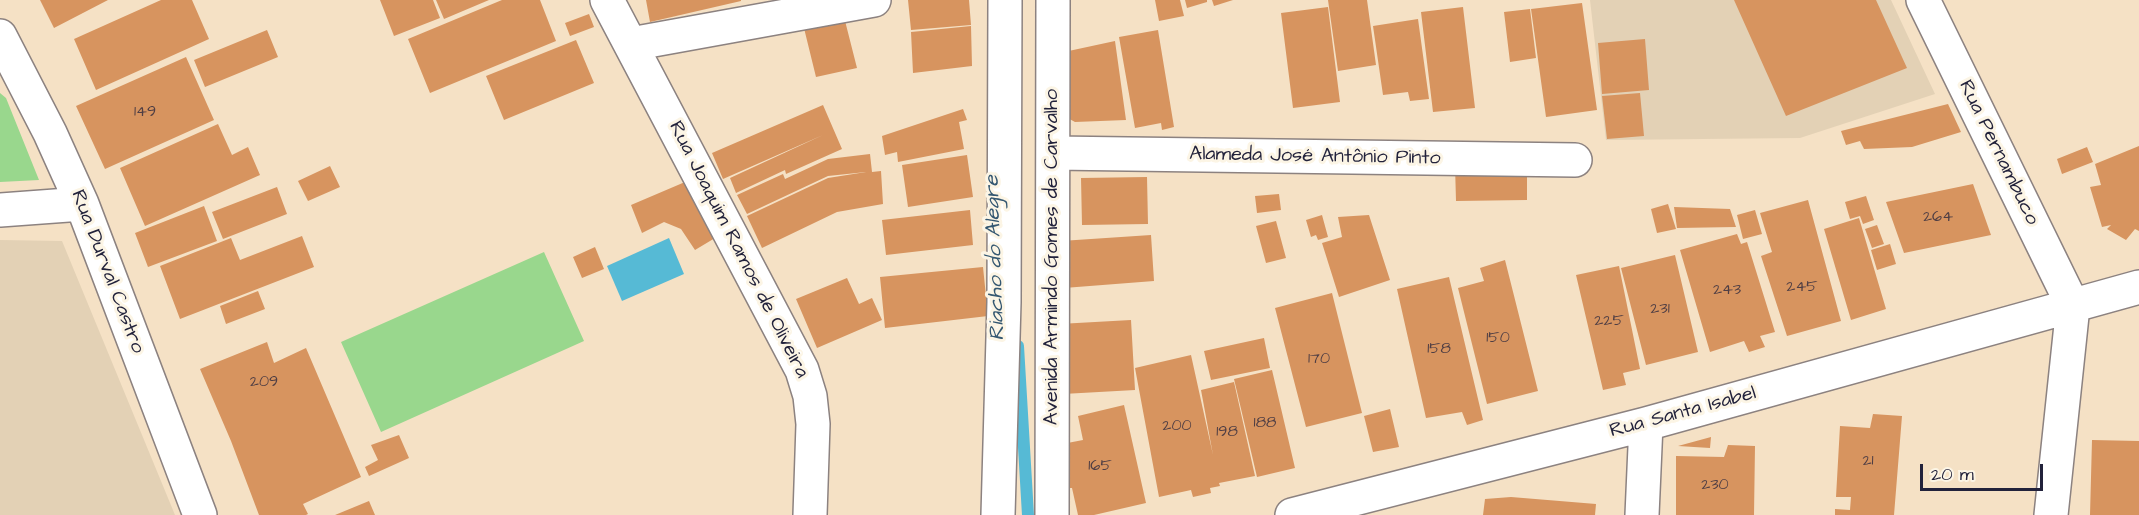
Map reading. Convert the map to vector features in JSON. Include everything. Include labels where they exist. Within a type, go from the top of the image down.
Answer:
[{"type":"street","name":"Rua Joaquim Ramos de Oliveira","points":[[607,0],[802,370],[810,396],[813,424],[810,515]]},
{"type":"street","points":[[631,44],[874,0]]},
{"type":"street","points":[[998,515],[1004,302],[1005,0]]},
{"type":"street","name":"Avenida Armindo Gomes de Carvalho","points":[[1053,0],[1053,515]]},
{"type":"street","name":"Rua Pernambuco","points":[[1923,0],[2073,306]]},
{"type":"street","name":"Rua Durval Castro","points":[[0,36],[50,133],[82,204],[200,515]]},
{"type":"street","name":"Alameda José Antônio Pinto","points":[[1054,153],[1575,160]]},
{"type":"street","points":[[0,210],[82,204]]},
{"type":"street","name":"Rua Santa Isabel","points":[[1292,515],[1646,424],[2139,287]]},
{"type":"street","points":[[2051,515],[2073,306]]},
{"type":"street","points":[[1642,515],[1646,424]]},
{"type":"shaded area","points":[[1590,0],[1891,0],[1935,94],[1800,138],[1606,140]]},
{"type":"shaded area","points":[[0,240],[62,241],[175,515],[0,515]]},
{"type":"green space","points":[[0,93],[6,98],[39,180],[0,182]]},
{"type":"green space","points":[[544,252],[584,341],[381,432],[341,342]]},
{"type":"water","points":[[669,238],[684,274],[622,301],[607,266]]},
{"type":"building","points":[[40,0],[108,0],[54,28]]},
{"type":"building","points":[[161,0],[192,0],[209,39],[96,90],[74,39]]},
{"type":"building","points":[[380,0],[433,0],[440,18],[394,36]]},
{"type":"building","points":[[436,0],[489,0],[444,19]]},
{"type":"building","points":[[502,0],[540,0],[556,41],[430,93],[408,39]]},
{"type":"building","points":[[646,0],[741,0],[741,1],[650,22]]},
{"type":"building","points":[[908,0],[969,0],[971,25],[911,30]]},
{"type":"building","points":[[1155,0],[1180,0],[1184,16],[1159,21]]},
{"type":"building","points":[[1185,0],[1207,0],[1207,2],[1187,8]]},
{"type":"building","points":[[1212,0],[1233,0],[1214,6]]},
{"type":"building","points":[[1328,0],[1367,0],[1376,65],[1338,71]]},
{"type":"building","points":[[1734,0],[1876,0],[1907,68],[1786,116]]},
{"type":"building","points":[[1582,3],[1597,110],[1546,117],[1531,9]]},
{"type":"building","points":[[1328,7],[1340,102],[1293,108],[1281,13]]},
{"type":"building","points":[[1463,7],[1475,108],[1433,112],[1421,12]]},
{"type":"building","points":[[842,9],[857,68],[816,77],[802,20]]},
{"type":"building","points":[[1530,9],[1536,58],[1510,62],[1504,12]]},
{"type":"building","points":[[589,14],[594,27],[570,36],[565,23]]},
{"type":"building","points":[[1418,19],[1429,99],[1410,101],[1408,92],[1383,95],[1373,26]]},
{"type":"building","points":[[971,26],[972,66],[913,73],[911,32]]},
{"type":"building","points":[[267,30],[278,57],[205,87],[194,60]]},
{"type":"building","points":[[1158,30],[1174,127],[1162,130],[1161,123],[1135,128],[1119,37]]},
{"type":"building","points":[[1645,39],[1649,90],[1602,94],[1598,43]]},
{"type":"building","points":[[576,40],[594,83],[504,120],[486,76]]},
{"type":"building","points":[[1115,41],[1126,120],[1075,122],[1064,116],[1064,52]]},
{"type":"building","points":[[186,57],[214,120],[105,169],[76,106]]},
{"type":"building","points":[[1640,93],[1644,136],[1607,139],[1602,96]]},
{"type":"building","points":[[1948,104],[1961,132],[1912,147],[1864,149],[1860,141],[1846,145],[1841,131]]},
{"type":"building","points":[[823,105],[842,149],[786,174],[785,170],[736,193],[730,178],[823,135],[723,179],[712,153]]},
{"type":"building","points":[[963,109],[967,120],[959,122],[964,149],[898,162],[897,152],[885,155],[882,136]]},
{"type":"building","points":[[218,124],[232,155],[248,147],[260,175],[145,226],[120,168]]},
{"type":"building","points":[[2139,146],[2139,231],[2135,229],[2126,240],[2107,229],[2111,225],[2102,227],[2090,187],[2101,185],[2095,164]]},
{"type":"building","points":[[2087,147],[2093,162],[2062,174],[2057,159]]},
{"type":"building","points":[[870,154],[872,172],[881,171],[883,204],[837,212],[762,248],[747,216],[828,178],[866,172],[828,176],[747,214],[737,195],[783,174],[785,179],[828,159]]},
{"type":"building","points":[[967,155],[973,197],[908,207],[902,165]]},
{"type":"building","points":[[1527,164],[1527,200],[1456,201],[1455,165]]},
{"type":"building","points":[[330,166],[340,187],[308,201],[298,181]]},
{"type":"building","points":[[1147,177],[1148,224],[1082,225],[1081,178]]},
{"type":"building","points":[[685,182],[715,238],[695,250],[681,229],[664,222],[642,233],[631,205]]},
{"type":"building","points":[[1973,184],[1991,235],[1904,253],[1886,202]]},
{"type":"building","points":[[277,187],[287,214],[223,239],[212,212]]},
{"type":"building","points":[[1279,194],[1281,210],[1257,213],[1255,196]]},
{"type":"building","points":[[1866,196],[1874,220],[1863,224],[1860,216],[1850,219],[1845,202]]},
{"type":"building","points":[[1808,200],[1841,321],[1787,336],[1761,256],[1772,252],[1760,213]]},
{"type":"building","points":[[1668,204],[1676,229],[1657,233],[1651,209]]},
{"type":"building","points":[[204,206],[217,241],[148,267],[135,233]]},
{"type":"building","points":[[1674,207],[1730,209],[1736,227],[1677,228]]},
{"type":"building","points":[[970,210],[973,245],[886,255],[882,220]]},
{"type":"building","points":[[1755,210],[1762,234],[1743,239],[1737,215]]},
{"type":"building","points":[[1322,215],[1328,237],[1318,240],[1316,235],[1311,237],[1306,220]]},
{"type":"building","points":[[1369,215],[1390,280],[1339,297],[1322,243],[1342,237],[1338,217]]},
{"type":"building","points":[[1859,218],[1886,309],[1851,320],[1824,229]]},
{"type":"building","points":[[1276,221],[1286,258],[1266,263],[1256,226]]},
{"type":"building","points":[[1877,225],[1884,244],[1872,248],[1865,229]]},
{"type":"building","points":[[1737,234],[1741,244],[1747,242],[1775,332],[1760,336],[1765,347],[1749,352],[1744,341],[1710,352],[1680,250]]},
{"type":"building","points":[[1151,235],[1154,281],[1064,288],[1061,241]]},
{"type":"building","points":[[302,236],[314,267],[180,319],[160,266],[231,238],[240,260]]},
{"type":"building","points":[[1890,244],[1896,264],[1877,270],[1871,250]]},
{"type":"building","points":[[595,247],[604,269],[582,278],[573,257]]},
{"type":"building","points":[[1675,255],[1698,352],[1646,365],[1621,268]]},
{"type":"building","points":[[1505,260],[1538,391],[1487,404],[1458,288],[1484,281],[1480,268]]},
{"type":"building","points":[[1619,266],[1640,369],[1623,373],[1626,385],[1603,390],[1576,275]]},
{"type":"building","points":[[983,267],[988,316],[885,328],[880,277]]},
{"type":"building","points":[[1449,277],[1483,420],[1467,425],[1462,412],[1426,418],[1397,289]]},
{"type":"building","points":[[847,278],[859,304],[872,298],[882,320],[817,348],[796,299]]},
{"type":"building","points":[[258,291],[265,309],[226,324],[220,306]]},
{"type":"building","points":[[1332,293],[1362,413],[1306,427],[1275,308]]},
{"type":"building","points":[[1131,320],[1135,390],[1063,394],[1059,324]]},
{"type":"building","points":[[1264,338],[1270,368],[1211,380],[1204,351]]},
{"type":"building","points":[[267,342],[274,363],[306,348],[361,477],[303,504],[308,514],[306,515],[259,515],[200,369]]},
{"type":"building","points":[[1191,355],[1213,455],[1201,390],[1234,382],[1255,476],[1219,483],[1220,486],[1210,488],[1211,493],[1193,497],[1191,490],[1159,497],[1135,368]]},
{"type":"building","points":[[1272,370],[1295,468],[1257,477],[1234,379]]},
{"type":"building","points":[[1124,405],[1146,503],[1094,515],[1078,515],[1072,488],[1067,488],[1057,445],[1083,440],[1078,416]]},
{"type":"building","points":[[1390,409],[1399,447],[1373,452],[1364,416]]},
{"type":"building","points":[[1873,414],[1902,416],[1894,515],[1835,515],[1835,509],[1850,510],[1851,497],[1836,497],[1840,426],[1870,428]]},
{"type":"building","points":[[399,435],[409,458],[369,476],[365,467],[378,460],[371,445]]},
{"type":"building","points":[[1711,437],[1710,448],[1678,446]]},
{"type":"building","points":[[2092,440],[2139,441],[2139,515],[2090,515]]},
{"type":"building","points":[[1728,445],[1755,446],[1754,515],[1676,515],[1676,456],[1724,457]]},
{"type":"building","points":[[1511,497],[1596,504],[1595,515],[1483,515],[1485,499]]},
{"type":"building","points":[[369,501],[375,515],[335,515]]},
{"type":"waterway","name":"Riacho do Alegre","points":[[1018,346],[1028,515]]}]
